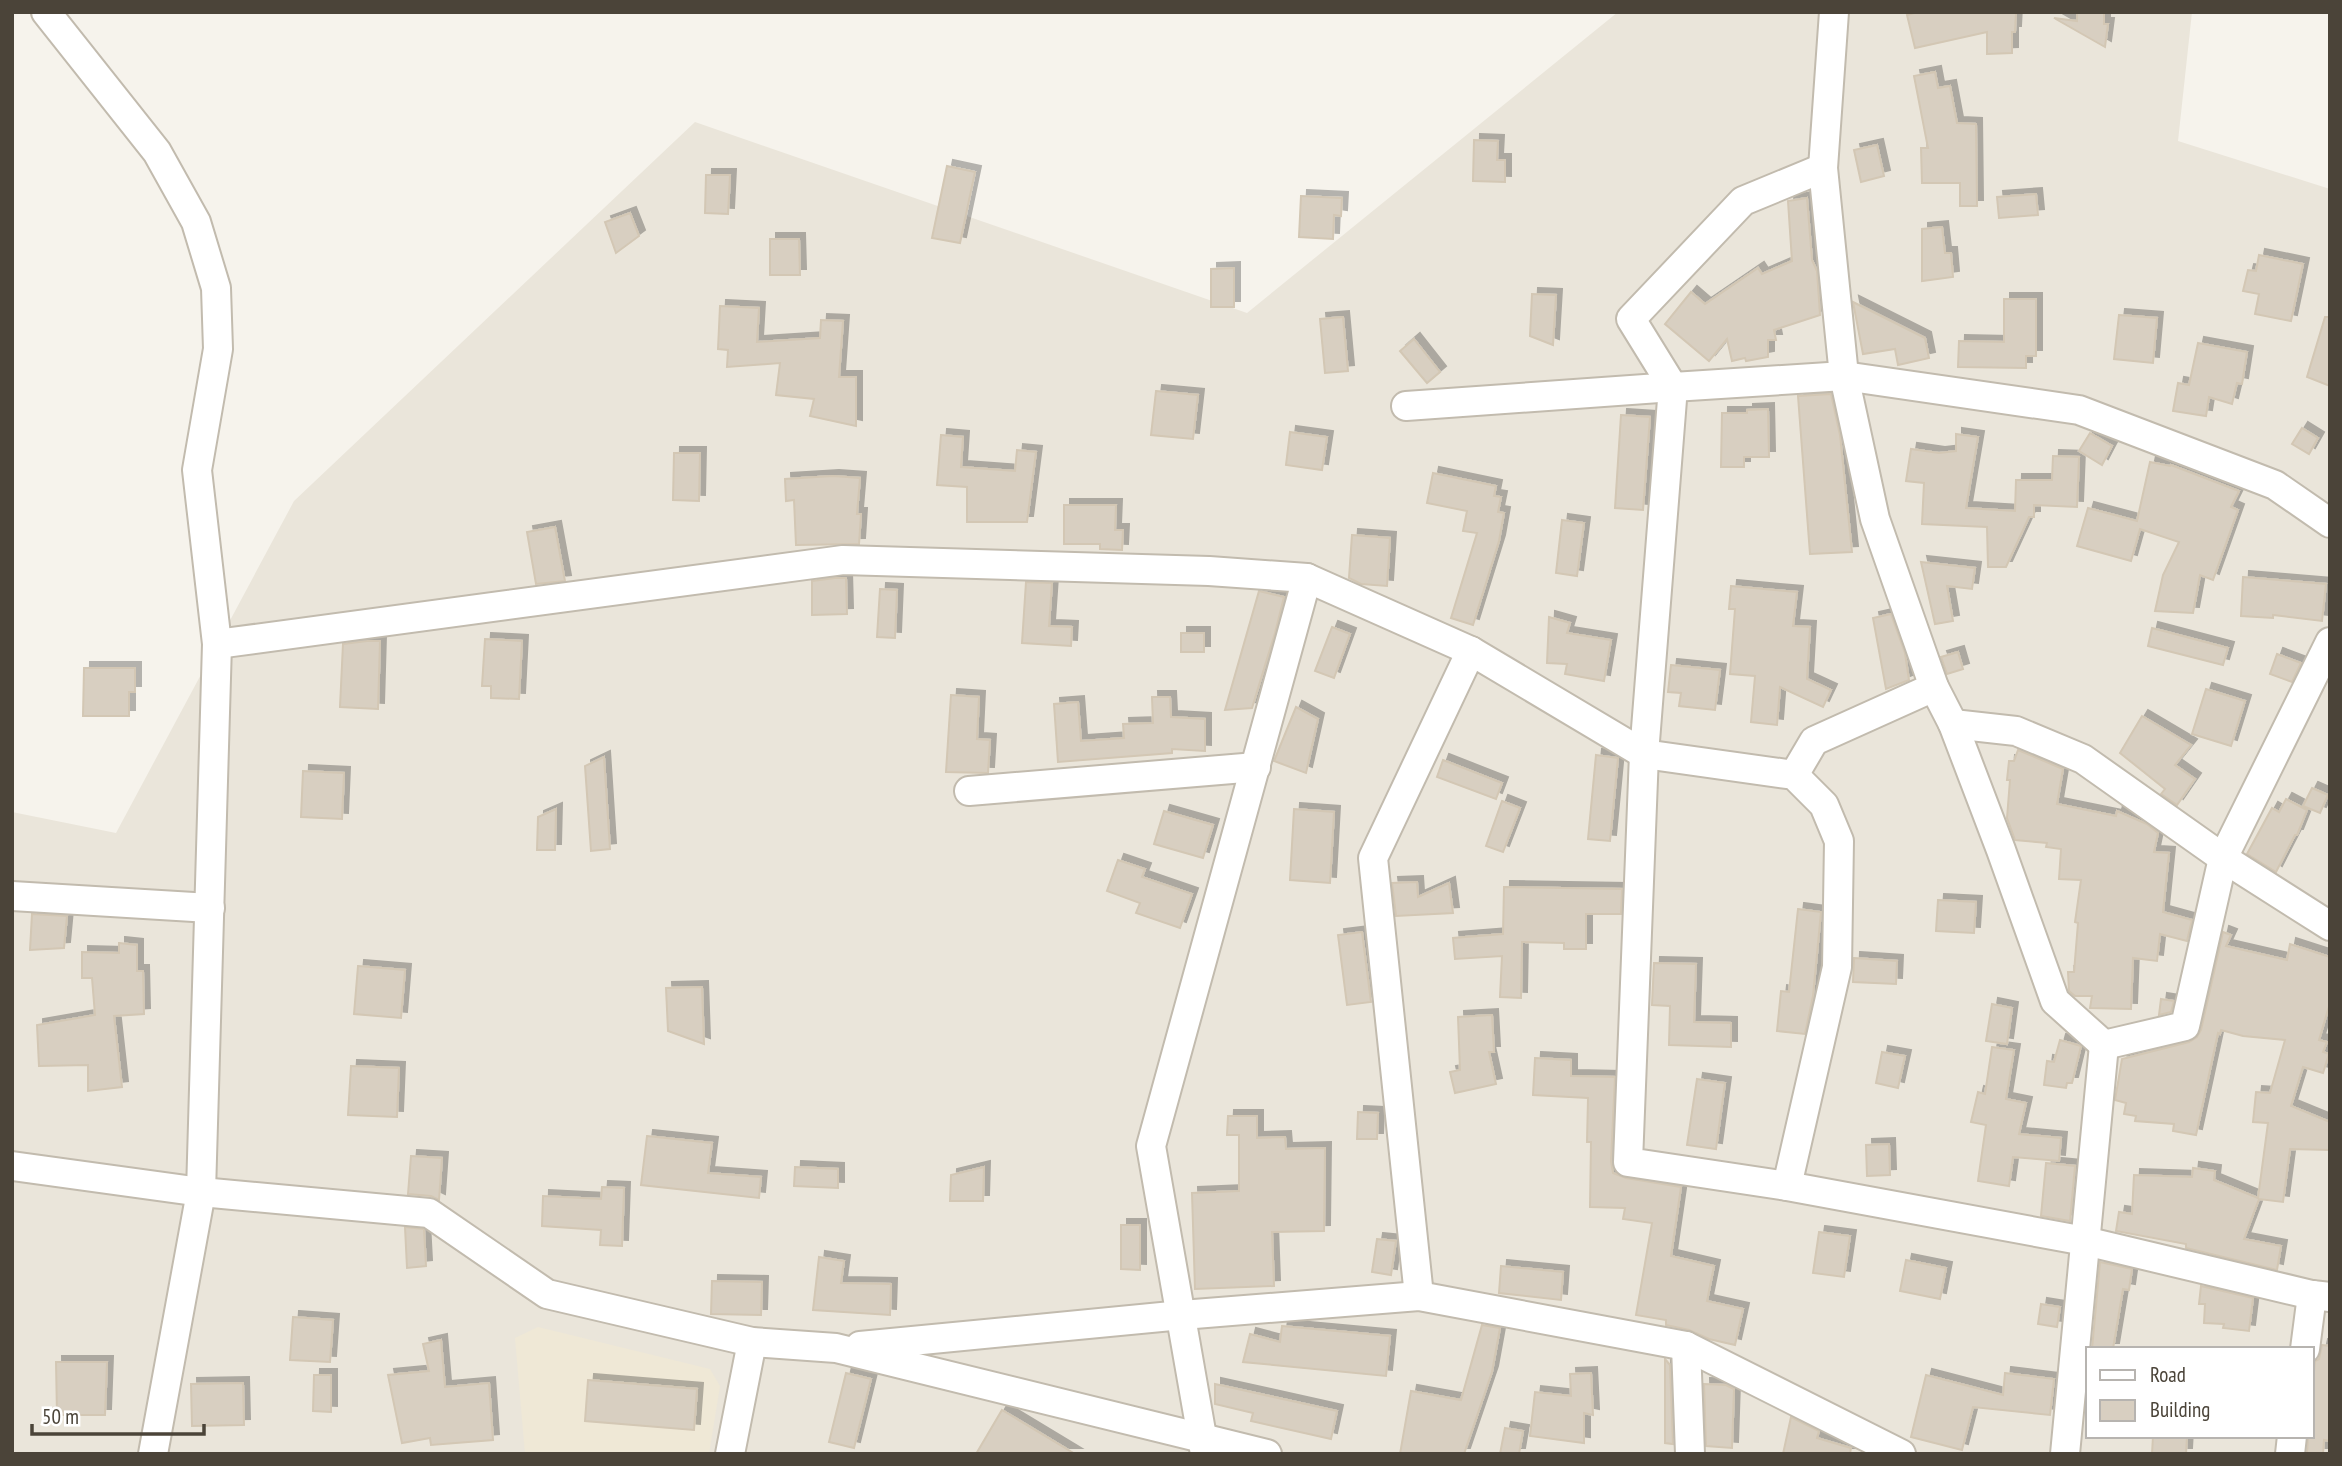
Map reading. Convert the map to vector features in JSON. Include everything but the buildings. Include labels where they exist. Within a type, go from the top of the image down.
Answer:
[{"type":"street","points":[[46,12],[157,152],[196,222],[216,288],[218,349],[197,470],[217,645],[201,1192],[153,1454]]},
{"type":"street","points":[[1834,12],[1823,168],[1844,376],[1875,519],[1934,687],[1953,724],[2055,1001],[2104,1045]]},
{"type":"street","points":[[1823,168],[1743,201],[1631,319],[1673,387],[1644,754],[1628,1162],[1787,1186],[2085,1241],[2321,1296],[2306,1347]]},
{"type":"street","points":[[1406,405],[1844,376],[2079,410],[2275,485],[2330,523]]},
{"type":"street","points":[[217,645],[843,560],[1195,571],[1307,578],[1471,651],[1644,754],[1794,775],[1824,805],[1839,841],[1837,967],[1787,1186]]},
{"type":"street","points":[[1205,1446],[1151,1146],[1307,578]]},
{"type":"street","points":[[2104,1045],[2185,1026],[2223,858],[2330,642]]},
{"type":"street","points":[[1419,1296],[1373,858],[1471,651]]},
{"type":"street","points":[[1794,775],[1814,741],[1934,687]]},
{"type":"street","points":[[1953,724],[2016,731],[2083,759],[2223,858],[2330,926]]},
{"type":"street","points":[[969,791],[1256,768]]},
{"type":"street","points":[[12,896],[211,908]]},
{"type":"street","points":[[2065,1454],[2104,1045]]},
{"type":"street","points":[[12,1166],[201,1192],[429,1213],[547,1294],[752,1342],[836,1348],[1182,1315],[1419,1296],[1686,1346],[1901,1454]]},
{"type":"street","points":[[730,1454],[752,1342]]},
{"type":"street","points":[[1686,1346],[1690,1454]]},
{"type":"street","points":[[836,1348],[1205,1446],[1267,1454]]},
{"type":"shaded area","points":[[1618,12],[2192,12],[2178,141],[2330,189],[2330,1454],[12,1454],[12,812],[116,833],[294,501],[695,122],[1247,313]]},
{"type":"shaded area","points":[[538,1327],[710,1369],[720,1386],[709,1454],[525,1454],[515,1338]]}]
